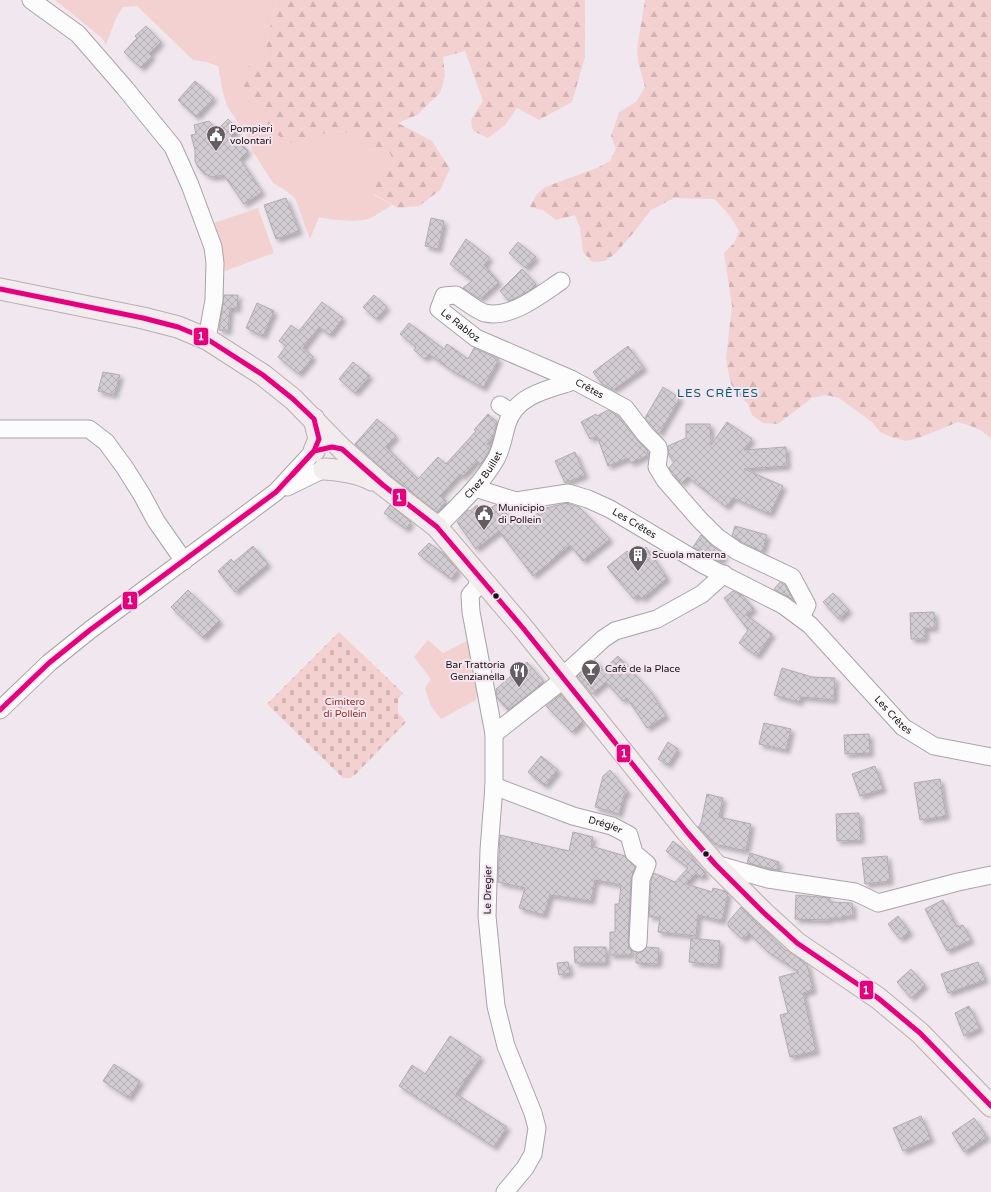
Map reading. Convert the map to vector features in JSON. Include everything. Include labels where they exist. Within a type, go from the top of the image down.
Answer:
[{"type":"main road","points":[[0,289],[144,318],[178,327],[207,339],[263,375],[293,399],[314,419],[319,439],[328,450],[383,485],[437,527],[563,678],[682,826],[715,864],[797,944],[878,998],[920,1033],[991,1106]]},
{"type":"street","points":[[31,0],[78,34],[124,87],[172,147],[190,185],[213,247],[215,263],[214,300],[207,339]]},
{"type":"street","name":"Le Rabloz","points":[[561,282],[527,304],[507,313],[484,313],[456,294],[444,296],[439,309],[476,338],[571,379]]},
{"type":"street","name":"Crêtes","points":[[506,409],[533,395],[568,383],[571,379],[625,408],[645,434],[658,447],[659,452],[657,467],[665,480],[716,537],[737,551],[792,577],[807,605],[801,618]]},
{"type":"street","name":"Chez Buillet","points":[[437,527],[475,488],[495,460],[502,448],[507,423],[506,409]]},
{"type":"street","points":[[0,429],[89,428],[106,442],[125,468],[156,520],[184,561]]},
{"type":"street","points":[[0,710],[49,663],[90,630],[276,492],[328,450]]},
{"type":"street","name":"Les Crêtes","points":[[475,488],[516,501],[568,493],[588,499],[610,509],[704,565],[783,605],[801,618],[810,625],[902,727],[934,746],[991,757]]},
{"type":"street","points":[[494,734],[563,678],[603,639],[615,631],[657,619],[702,594],[724,574]]},
{"type":"street","name":"Le Dregier","points":[[479,576],[477,586],[470,595],[471,612],[494,734],[494,786],[489,850],[487,916],[495,999],[506,1046],[533,1113],[537,1128],[533,1154],[525,1168],[506,1192]]},
{"type":"street","name":"Drégier","points":[[494,786],[573,816],[612,826],[629,835],[634,853],[647,864],[640,879],[638,943]]},
{"type":"street","points":[[715,864],[768,878],[855,892],[878,903],[991,875]]},
{"type":"green space","points":[[55,0],[278,0],[272,18],[265,54],[249,66],[292,142],[304,142],[318,134],[334,131],[345,132],[352,135],[364,147],[375,150],[385,149],[390,153],[393,161],[388,167],[380,171],[374,195],[392,205],[365,220],[345,220],[319,217],[310,239],[295,198],[273,183],[252,150],[248,138],[227,106],[218,66],[193,60],[137,6],[123,7],[116,18],[106,45],[102,38]]},
{"type":"green space","points":[[278,0],[585,0],[585,57],[572,102],[539,120],[517,108],[505,125],[488,138],[473,131],[471,120],[483,101],[465,51],[443,57],[445,76],[440,93],[417,115],[398,123],[432,141],[450,169],[440,190],[419,206],[398,208],[374,194],[372,182],[380,171],[388,167],[393,161],[390,153],[386,150],[364,147],[351,135],[340,131],[325,133],[306,141],[296,143],[286,140],[277,134],[260,114],[242,84],[249,66],[265,54],[272,18]]},
{"type":"green space","points":[[645,0],[991,0],[991,439],[984,432],[958,422],[919,438],[906,441],[894,438],[880,432],[872,422],[839,398],[826,395],[812,398],[778,424],[763,423],[752,415],[748,404],[731,384],[726,358],[732,306],[724,253],[734,243],[739,231],[722,206],[714,199],[674,198],[651,210],[616,253],[605,261],[592,262],[583,252],[580,227],[575,215],[556,220],[543,210],[530,207],[536,195],[545,187],[597,168],[610,161],[616,149],[611,136],[619,112],[636,102],[645,87],[638,62],[637,48]]},
{"type":"green space","points":[[258,208],[274,253],[225,271],[221,242],[214,223]]},
{"type":"green space","name":"Cimitero di Pollein","points":[[339,632],[403,693],[398,699],[398,712],[406,722],[356,774],[350,778],[343,778],[267,704]]},
{"type":"green space","points":[[428,640],[443,653],[469,640],[478,685],[476,700],[441,719],[431,706],[425,688],[431,679],[414,657]]},
{"type":"building","points":[[146,26],[161,42],[149,54],[152,56],[141,68],[124,52],[137,38],[135,36]]},
{"type":"building","points":[[195,81],[214,98],[196,117],[178,100]]},
{"type":"building","points":[[228,119],[238,129],[232,135],[248,151],[240,159],[262,192],[244,204],[224,175],[212,177],[205,174],[198,167],[195,161],[195,150],[191,135],[196,134],[194,125],[209,121],[217,130]]},
{"type":"building","points":[[286,198],[299,231],[276,239],[264,205]]},
{"type":"building","points":[[431,218],[444,221],[438,249],[425,246]]},
{"type":"building","points":[[466,239],[490,258],[484,265],[499,282],[480,299],[463,288],[472,281],[450,264]]},
{"type":"building","points":[[518,242],[536,257],[526,268],[509,253]]},
{"type":"building","points":[[522,269],[536,284],[529,291],[509,301],[500,291]]},
{"type":"building","points":[[224,295],[238,295],[237,309],[230,308],[228,331],[219,330]]},
{"type":"building","points":[[374,295],[387,307],[376,319],[363,307]]},
{"type":"building","points":[[322,302],[343,318],[330,335],[319,327],[303,348],[313,357],[299,374],[278,357],[286,346],[279,341],[291,325],[299,331]]},
{"type":"building","points":[[257,303],[274,311],[263,336],[246,328]]},
{"type":"building","points":[[409,323],[444,349],[447,344],[468,359],[474,348],[499,359],[483,388],[451,370],[429,354],[425,359],[414,350],[416,347],[400,334]]},
{"type":"building","points":[[628,346],[644,368],[613,390],[602,384],[593,372]]},
{"type":"building","points":[[353,362],[370,376],[355,393],[339,379]]},
{"type":"building","points":[[103,372],[120,375],[114,395],[98,391]]},
{"type":"building","points":[[663,387],[680,398],[659,434],[645,418]]},
{"type":"building","points":[[608,410],[618,416],[648,451],[646,456],[631,463],[628,458],[608,466],[597,436],[590,439],[581,422],[596,414],[597,416]]},
{"type":"building","points":[[488,414],[497,422],[493,437],[487,444],[491,447],[481,464],[477,461],[463,476],[460,474],[440,496],[446,501],[437,512],[391,476],[355,444],[377,419],[396,436],[386,447],[418,479],[438,457],[446,464],[476,431],[474,430]]},
{"type":"building","points":[[727,422],[752,439],[744,450],[786,447],[787,466],[744,469],[783,486],[770,514],[733,498],[726,507],[688,477],[681,484],[669,468],[674,462],[669,456],[668,446],[686,438],[686,424],[710,424],[711,445]]},
{"type":"building","points":[[575,452],[585,475],[565,483],[555,461]]},
{"type":"building","points":[[567,503],[579,507],[610,539],[583,561],[570,545],[533,576],[499,531],[476,549],[457,522],[468,510],[470,511],[477,505],[483,513],[495,505],[501,507],[516,525],[530,521],[541,509]]},
{"type":"building","points":[[390,505],[411,522],[406,529],[384,513]]},
{"type":"building","points":[[735,526],[767,535],[762,552],[732,536]]},
{"type":"building","points":[[701,535],[711,545],[725,555],[720,562],[693,547]]},
{"type":"building","points":[[429,543],[444,554],[458,570],[451,579],[418,554]]},
{"type":"building","points":[[253,546],[268,564],[235,592],[218,571],[231,559],[234,562]]},
{"type":"building","name":"Scuola materna","points":[[646,547],[667,578],[642,599],[639,595],[634,599],[607,567],[627,551],[632,557]]},
{"type":"building","points":[[780,582],[785,585],[793,600],[774,589]]},
{"type":"building","points":[[188,590],[220,621],[203,638],[171,607]]},
{"type":"building","points":[[733,591],[743,596],[754,609],[746,615],[772,634],[757,656],[739,643],[748,630],[724,598]]},
{"type":"building","points":[[833,593],[849,610],[839,619],[823,602]]},
{"type":"building","points":[[934,612],[935,628],[925,628],[925,639],[911,639],[910,613]]},
{"type":"building","points":[[618,656],[651,692],[666,716],[647,728],[627,698],[623,701],[606,682],[592,694],[577,676],[595,660],[603,670]]},
{"type":"building","name":"Bar Trattoria Genzianella","points":[[527,662],[544,682],[508,710],[497,698],[496,689]]},
{"type":"building","points":[[782,668],[812,677],[835,678],[834,700],[801,697],[799,702],[774,695]]},
{"type":"building","points":[[561,694],[583,721],[572,732],[546,706]]},
{"type":"building","points":[[764,723],[791,729],[786,750],[759,744]]},
{"type":"building","points":[[869,734],[870,753],[845,754],[844,735]]},
{"type":"building","points":[[668,742],[678,749],[668,765],[658,759]]},
{"type":"building","points":[[541,756],[558,770],[545,786],[528,772]]},
{"type":"building","points":[[875,766],[883,789],[860,796],[852,774]]},
{"type":"building","points":[[610,770],[628,792],[624,795],[619,814],[595,807],[603,776]]},
{"type":"building","points":[[940,779],[946,816],[920,820],[914,783]]},
{"type":"building","points":[[707,794],[723,798],[719,817],[751,824],[746,851],[714,844],[698,827],[701,823]]},
{"type":"building","points":[[859,813],[861,840],[837,841],[836,814]]},
{"type":"building","points":[[573,832],[593,837],[591,846],[625,856],[635,867],[631,879],[628,943],[632,951],[632,955],[610,955],[610,932],[615,932],[615,904],[619,904],[621,885],[595,880],[591,901],[550,895],[544,915],[519,908],[525,888],[498,882],[500,835],[569,851]]},
{"type":"building","points":[[673,841],[693,857],[692,859],[706,873],[701,878],[696,874],[686,884],[712,892],[713,888],[725,891],[728,894],[722,921],[698,915],[696,936],[658,932],[660,917],[649,917],[651,881],[654,873],[675,882],[688,868],[666,851]]},
{"type":"building","points":[[750,853],[779,862],[777,870],[747,863]]},
{"type":"building","points":[[887,856],[890,881],[865,884],[862,858]]},
{"type":"building","points":[[796,895],[830,898],[830,902],[852,903],[853,916],[829,918],[829,920],[795,919]]},
{"type":"building","points":[[943,900],[957,927],[963,925],[971,940],[947,951],[925,909]]},
{"type":"building","points":[[741,907],[786,951],[787,950],[807,964],[813,990],[803,993],[816,1051],[790,1057],[780,1015],[788,1013],[779,977],[799,972],[768,952],[749,933],[745,938],[741,938],[728,926],[728,922]]},
{"type":"building","points":[[898,916],[910,932],[900,939],[888,924]]},
{"type":"building","points":[[691,938],[720,941],[718,965],[689,962]]},
{"type":"building","points":[[574,947],[606,947],[606,963],[575,963]]},
{"type":"building","points":[[647,947],[659,948],[658,964],[636,963],[636,953],[642,952]]},
{"type":"building","points":[[568,962],[570,973],[559,975],[557,963]]},
{"type":"building","points":[[978,962],[985,980],[948,993],[941,974]]},
{"type":"building","points":[[911,969],[925,985],[911,998],[897,982]]},
{"type":"building","points":[[969,1006],[980,1028],[964,1036],[955,1013]]},
{"type":"building","points":[[450,1036],[481,1057],[456,1094],[507,1127],[494,1147],[399,1086],[412,1065],[425,1074]]},
{"type":"building","points":[[114,1064],[140,1081],[129,1098],[103,1081]]},
{"type":"building","points":[[921,1116],[931,1139],[903,1151],[893,1128]]},
{"type":"building","points":[[974,1118],[987,1137],[964,1152],[952,1133]]},
{"type":"transit line","name":"1","points":[[0,289],[143,318],[178,327],[207,339],[263,375],[293,399],[314,419],[319,439],[314,451],[292,475]]},
{"type":"transit line","name":"1","points":[[0,710],[49,663],[90,630],[276,492],[314,451],[332,447],[342,449],[383,485],[437,527],[523,628],[687,832],[715,864],[763,912],[797,943],[878,998],[920,1033],[991,1106]]},
{"type":"place","name":"Pompieri volontari","points":[[216,152]]},
{"type":"place","name":"Municipio di Pollein","points":[[484,531]]},
{"type":"place","name":"Scuola materna","points":[[638,572]]},
{"type":"place","name":"Café de la Place","points":[[591,686]]},
{"type":"place","name":"Bar Trattoria Genzianella","points":[[519,688]]},
{"type":"district","name":"LES CRÊTES","points":[[718,393]]}]
